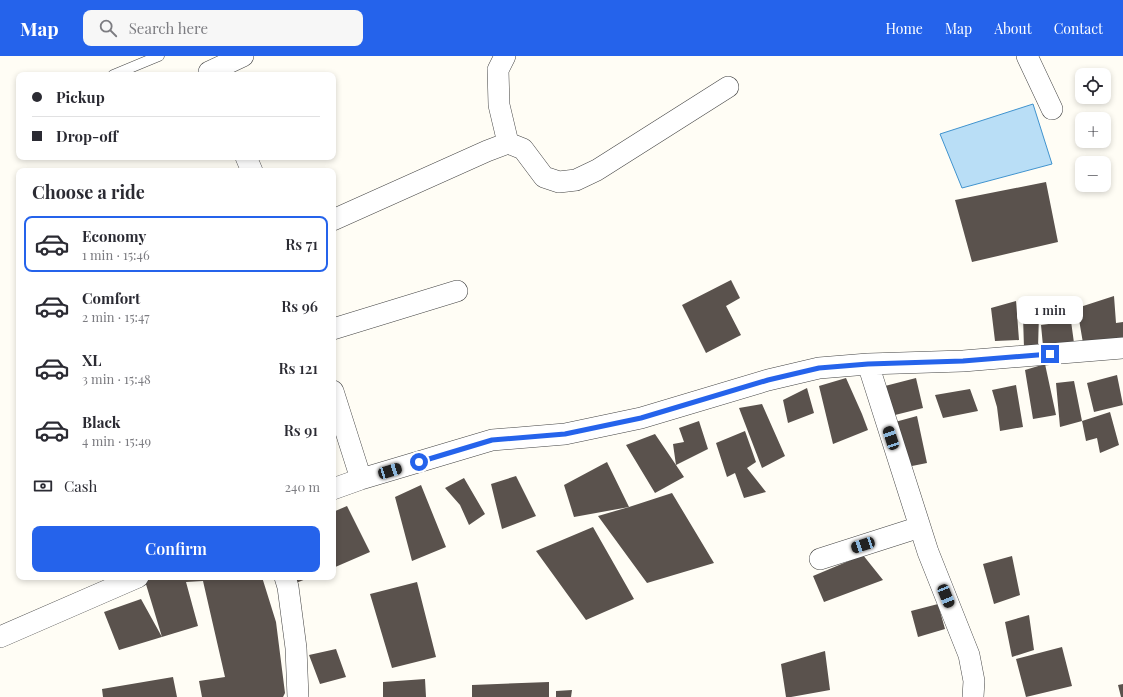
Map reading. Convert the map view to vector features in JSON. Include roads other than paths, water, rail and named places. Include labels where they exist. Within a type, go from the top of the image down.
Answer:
[{"type":"street","points":[[207,68],[242,56]]},
{"type":"street","points":[[505,56],[498,70],[499,105],[508,143]]},
{"type":"street","points":[[1027,56],[1052,109]]},
{"type":"street","points":[[336,219],[508,143],[523,149],[544,177],[558,182],[576,180],[597,170],[728,87]]},
{"type":"street","points":[[336,328],[457,291]]},
{"type":"street","points":[[336,488],[360,479],[492,440],[565,434],[634,420],[768,380],[819,368],[868,364],[963,361],[1123,348]]},
{"type":"street","points":[[868,364],[928,552],[969,655],[974,681],[973,697]]},
{"type":"street","points":[[336,401],[360,479]]},
{"type":"street","points":[[820,558],[920,527]]},
{"type":"street","points":[[0,637],[131,580]]},
{"type":"street","points":[[286,580],[296,648],[298,697]]},
{"type":"lane","points":[[120,72],[159,56]]},
{"type":"water","points":[[1033,104],[1052,164],[962,188],[940,134]]}]
